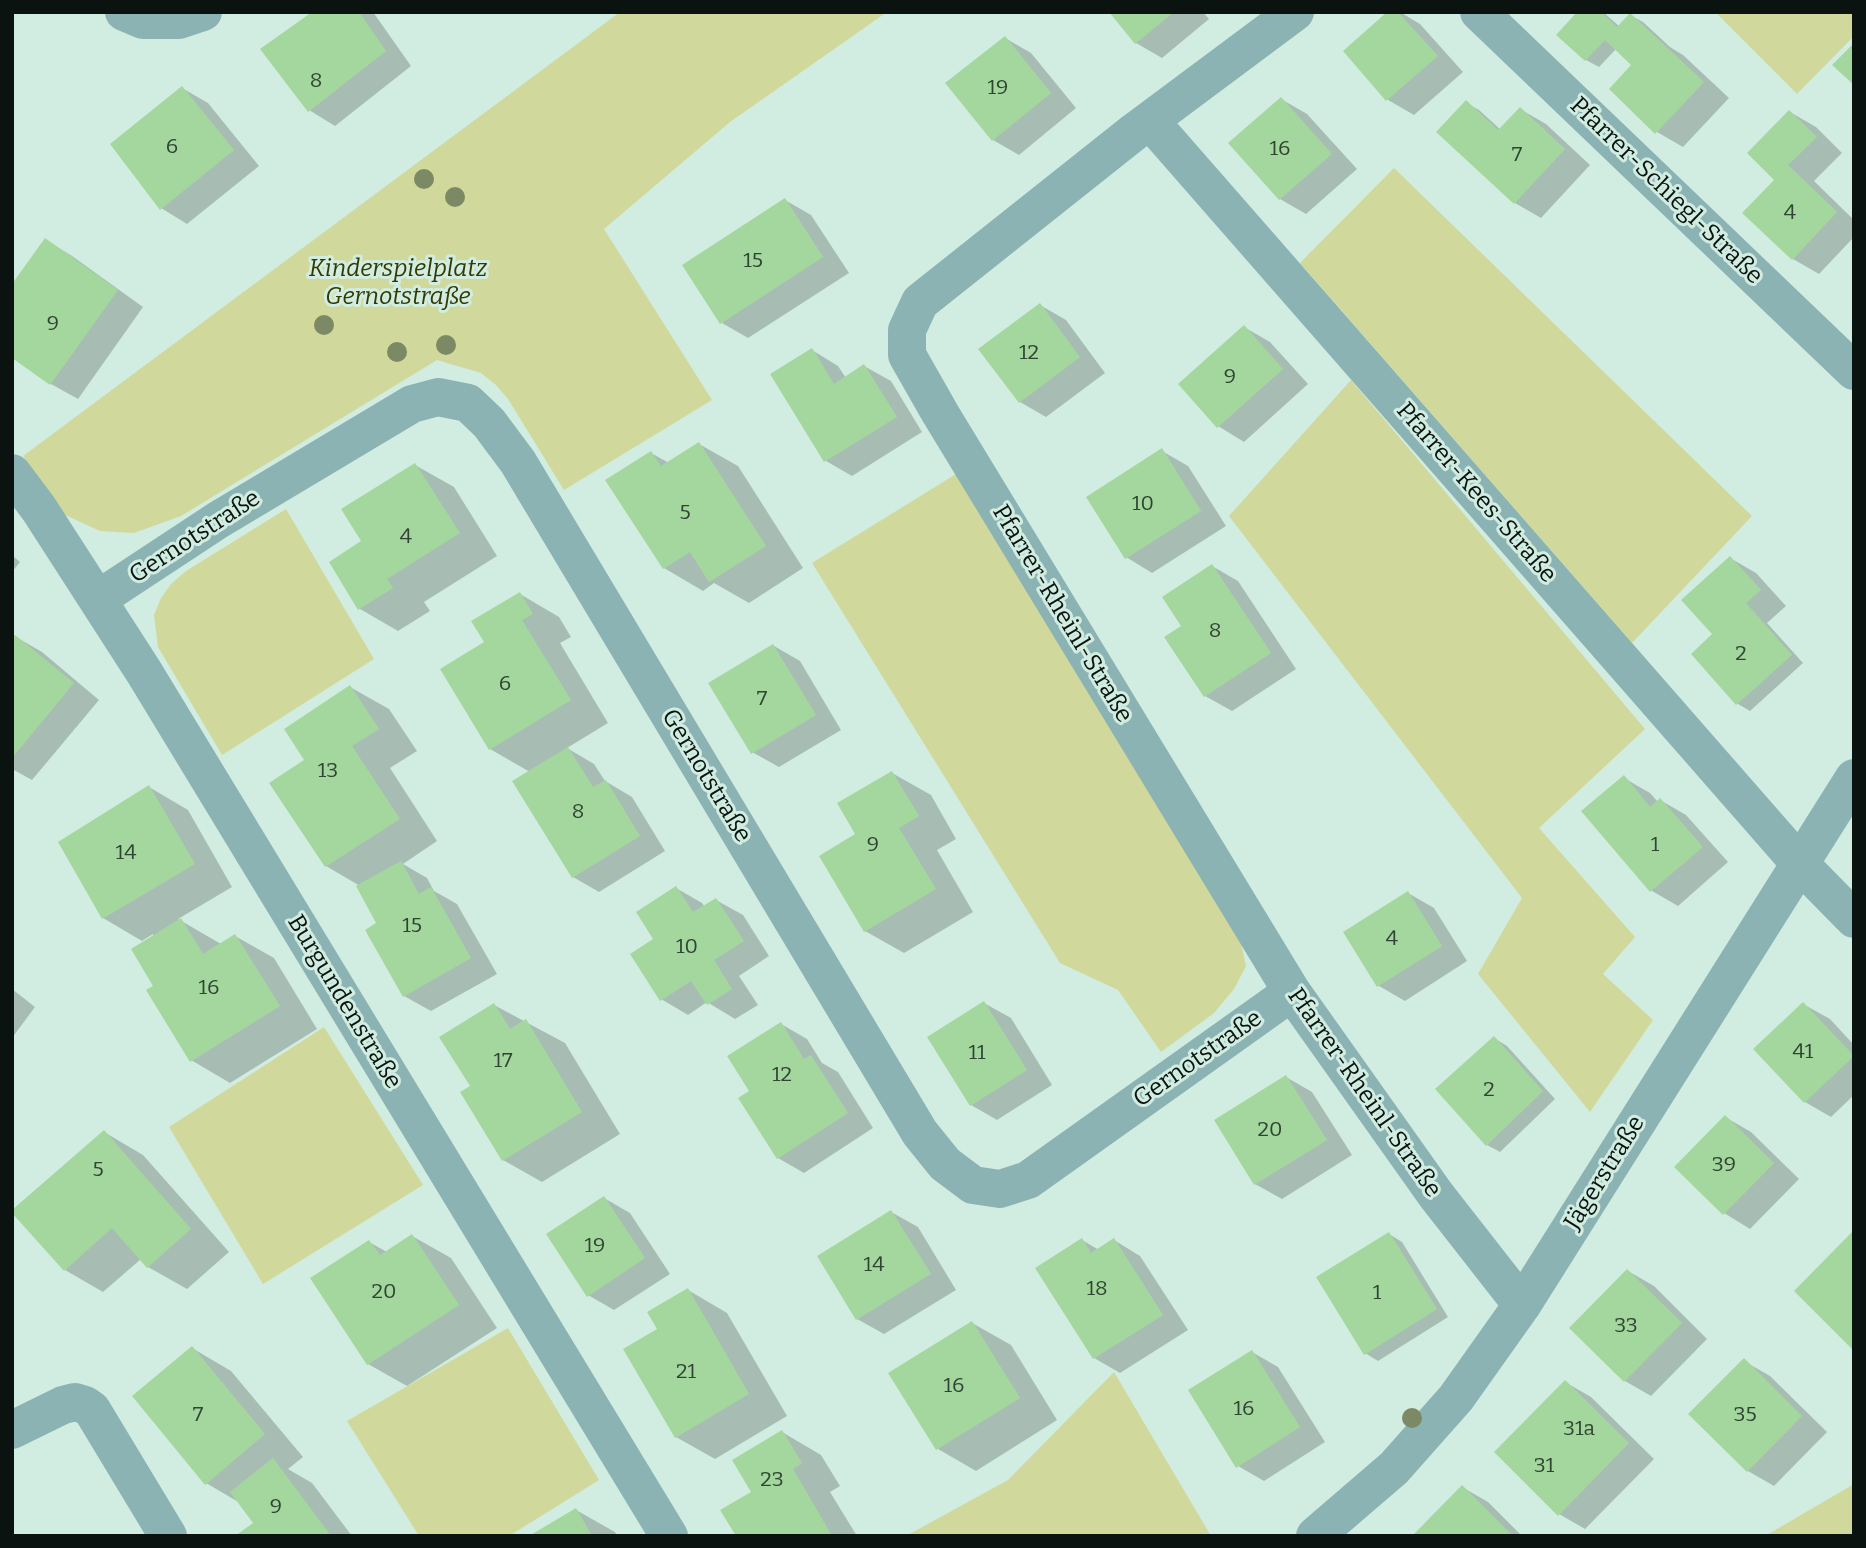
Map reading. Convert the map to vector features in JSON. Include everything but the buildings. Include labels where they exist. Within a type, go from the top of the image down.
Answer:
[{"type":"street","points":[[124,12],[143,20],[179,20],[203,12]]},
{"type":"street","name":"Pfarrer-Rheinl-Straße","points":[[1295,12],[1151,122],[1134,132],[920,302],[907,330],[908,355],[940,414],[1292,992],[1436,1195],[1522,1305]]},
{"type":"street","name":"Pfarrer-Schiegl-Straße","points":[[1479,12],[1854,371]]},
{"type":"street","name":"Pfarrer-Kees-Straße","points":[[1151,122],[1801,864],[1854,919]]},
{"type":"street","name":"Gernotstraße","points":[[98,599],[218,520],[412,404],[438,397],[468,403],[489,423],[518,462],[920,1133],[945,1164],[973,1185],[1000,1189],[1028,1180],[1292,992]]},
{"type":"street","name":"Burgundenstraße","points":[[12,473],[98,599],[669,1536]]},
{"type":"street","name":"Jägerstraße","points":[[1315,1536],[1394,1468],[1456,1398],[1522,1305],[1854,778]]},
{"type":"street","points":[[12,1430],[63,1405],[75,1402],[85,1405],[92,1410],[169,1536]]},
{"type":"green space","name":"Kinderspielplatz Gernotstraße","points":[[620,12],[887,12],[730,122],[604,229],[712,400],[564,490],[508,399],[496,385],[481,373],[437,360],[181,516],[134,533],[100,531],[61,513],[23,456]]},
{"type":"green space","points":[[1715,12],[1854,12],[1854,36],[1797,94]]},
{"type":"green space","points":[[1394,168],[1752,516],[1632,643],[1300,263]]},
{"type":"green space","points":[[1351,380],[1645,729],[1539,828],[1635,937],[1603,974],[1653,1020],[1590,1112],[1478,974],[1522,898],[1229,516]]},
{"type":"green space","points":[[956,474],[1239,934],[1246,966],[1234,989],[1214,1013],[1161,1052],[1118,990],[1060,963],[812,563]]},
{"type":"green space","points":[[286,509],[374,659],[222,755],[158,647],[154,615],[171,584],[186,571]]},
{"type":"green space","points":[[324,1027],[423,1185],[263,1284],[169,1127]]},
{"type":"green space","points":[[508,1328],[599,1480],[509,1536],[419,1536],[347,1421]]},
{"type":"green space","points":[[1114,1372],[1211,1536],[906,1536],[1008,1480]]},
{"type":"green space","points":[[1854,1484],[1854,1536],[1765,1536]]}]
